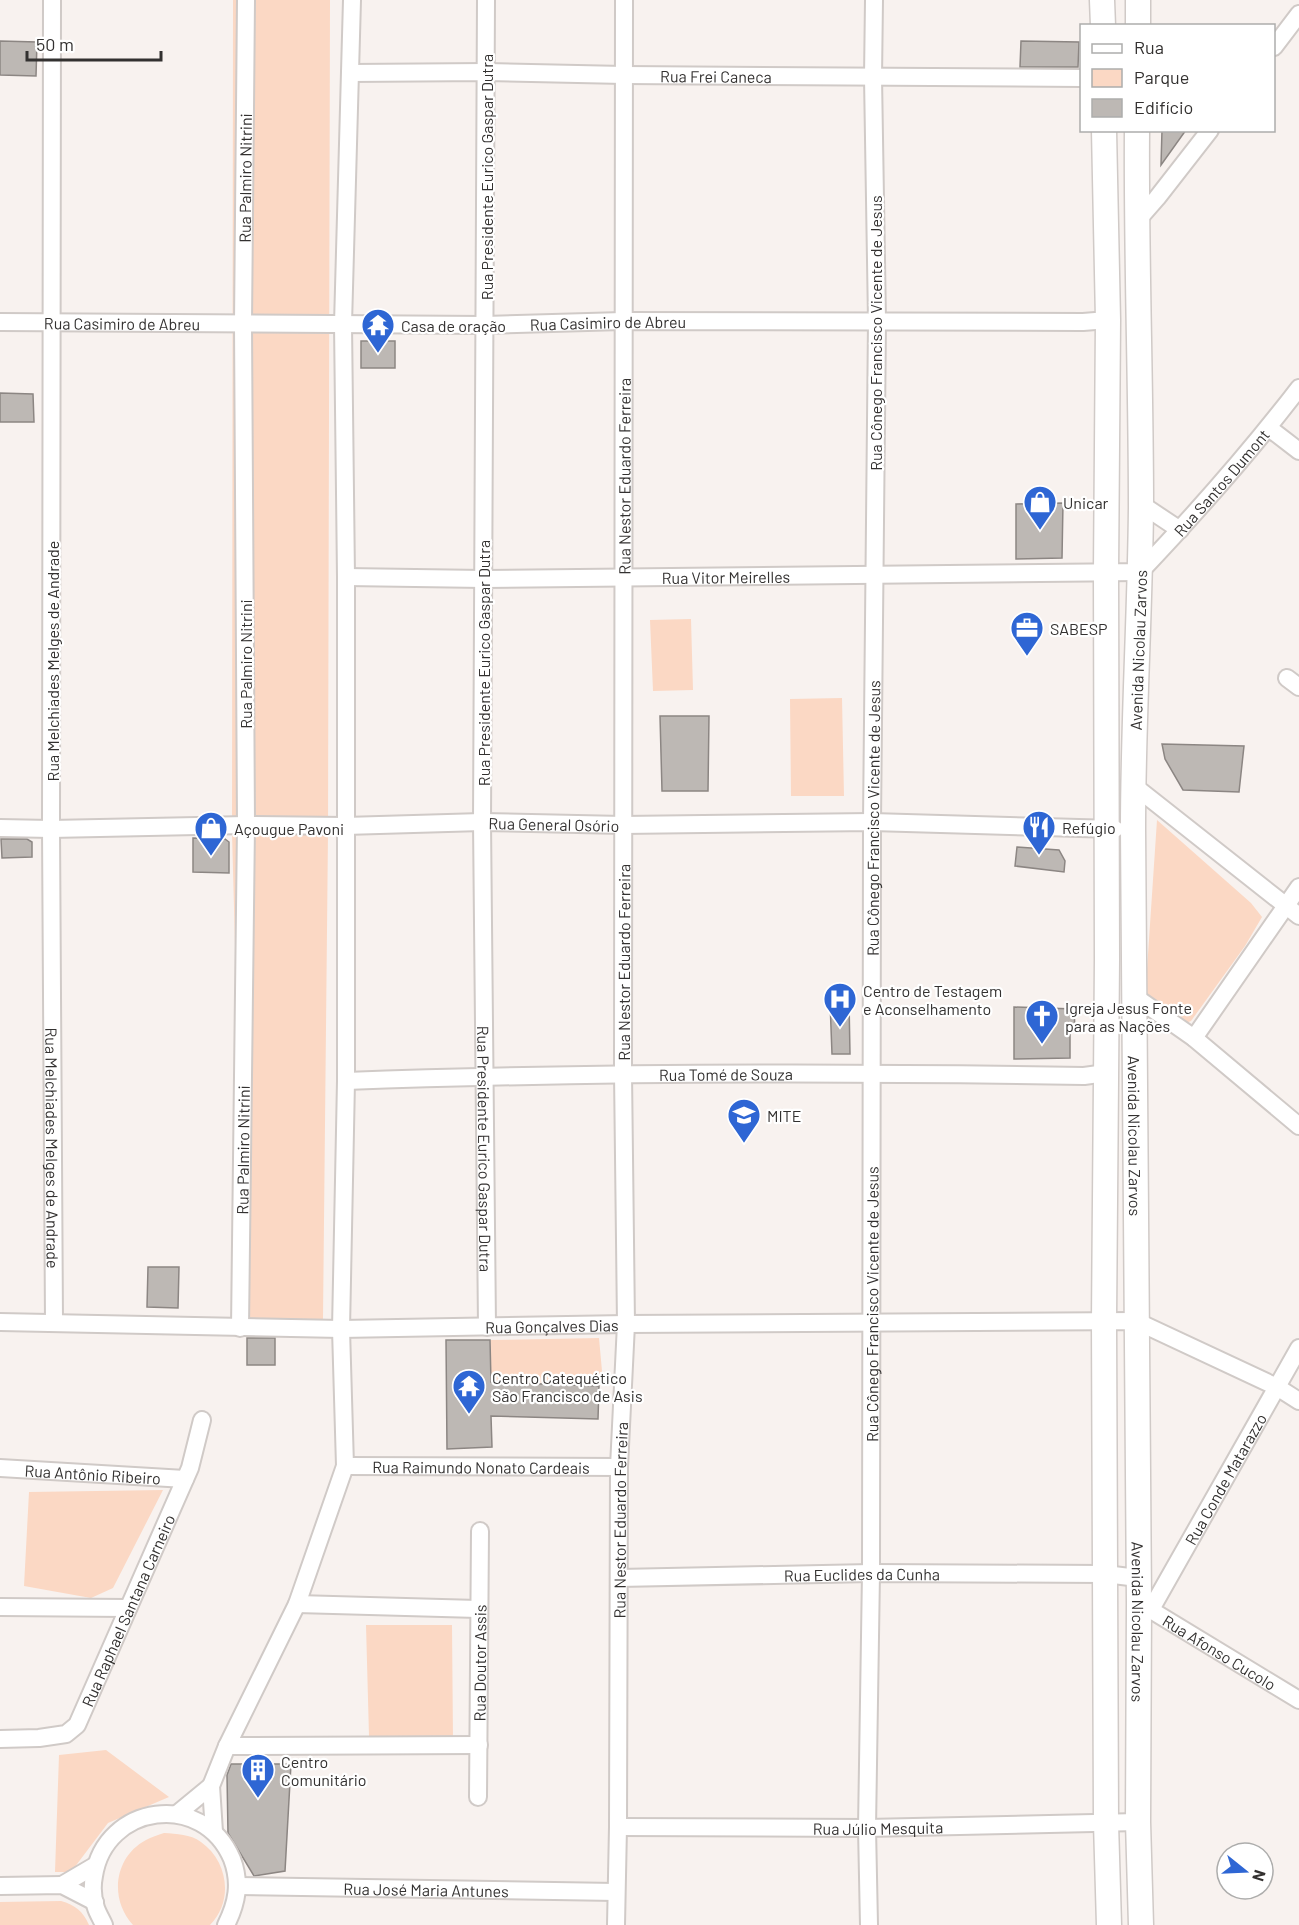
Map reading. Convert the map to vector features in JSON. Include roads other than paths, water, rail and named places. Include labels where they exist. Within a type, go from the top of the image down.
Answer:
[{"type":"main road","points":[[1102,0],[1102,24]]},
{"type":"main road","points":[[1138,0],[1138,24]]},
{"type":"main road","name":"Avenida Nicolau Zarvos","points":[[1104,132],[1108,320],[1104,1321],[1106,1823],[1109,1925]]},
{"type":"main road","name":"Avenida Nicolau Zarvos","points":[[1137,132],[1136,222],[1141,504],[1133,829],[1138,1578],[1145,1607],[1138,1822],[1142,1925]]},
{"type":"main road","points":[[1106,1073],[1134,1071]]},
{"type":"street","name":"Rua Melchiades Melges de Andrade","points":[[52,0],[51,829],[54,1323]]},
{"type":"street","name":"Rua Palmiro Nitrini","points":[[240,1328],[246,825],[243,324],[246,0]]},
{"type":"street","points":[[214,1832],[211,1786],[227,1746],[297,1604],[345,1466],[341,1329],[346,1081],[346,577],[343,324],[352,0]]},
{"type":"street","name":"Rua Presidente Eurico Gaspar Dutra","points":[[486,0],[482,822],[487,1326]]},
{"type":"street","name":"Rua Nestor Eduardo Ferreira","points":[[616,1925],[619,1467],[626,1324],[623,1073],[624,0]]},
{"type":"street","name":"Rua Cônego Francisco Vicente de Jesus","points":[[869,1925],[867,1828],[871,1573],[873,575],[877,321],[874,0]]},
{"type":"street","points":[[1275,47],[1299,14]]},
{"type":"street","name":"Rua Frei Caneca","points":[[350,73],[487,72],[1080,78]]},
{"type":"street","points":[[1136,222],[1208,132]]},
{"type":"street","name":"Rua Casimiro de Abreu","points":[[0,322],[485,325],[623,321],[1083,322],[1108,320]]},
{"type":"street","name":"Rua Santos Dumont","points":[[1140,572],[1269,428],[1299,388]]},
{"type":"street","points":[[1269,428],[1299,451]]},
{"type":"street","points":[[1141,504],[1180,530]]},
{"type":"street","name":"Rua Vitor Meirelles","points":[[346,577],[484,579],[1140,572]]},
{"type":"street","points":[[1133,784],[1299,916]]},
{"type":"street","name":"Rua General Osório","points":[[0,828],[345,826],[482,822],[623,825],[872,822],[1133,829]]},
{"type":"street","points":[[1194,1038],[1299,887]]},
{"type":"street","points":[[1134,996],[1194,1038],[1299,1126]]},
{"type":"street","name":"Rua Tomé de Souza","points":[[346,1081],[623,1073],[872,1072],[1084,1076],[1106,1073]]},
{"type":"street","points":[[1136,1321],[1277,1387],[1299,1401]]},
{"type":"street","name":"Rua Gonçalves Dias","points":[[0,1322],[341,1329],[626,1324],[1136,1321]]},
{"type":"street","name":"Rua Conde Matarazzo","points":[[1145,1607],[1299,1348]]},
{"type":"street","name":"Rua Raphael Santana Carneiro","points":[[0,1739],[39,1738],[66,1734],[77,1725],[190,1468],[202,1420]]},
{"type":"street","name":"Rua Raimundo Nonato Cardeais","points":[[345,1466],[619,1467]]},
{"type":"street","name":"Rua Antônio Ribeiro","points":[[0,1468],[185,1479]]},
{"type":"street","name":"Rua Doutor Assis","points":[[478,1797],[480,1531]]},
{"type":"street","name":"Rua Euclides da Cunha","points":[[619,1578],[871,1573],[1105,1574],[1138,1578]]},
{"type":"street","points":[[297,1604],[478,1609]]},
{"type":"street","points":[[0,1607],[128,1608]]},
{"type":"street","name":"Rua Afonso Cucolo","points":[[1145,1607],[1299,1700]]},
{"type":"street","points":[[227,1746],[479,1745]]},
{"type":"street","points":[[177,1814],[211,1786]]},
{"type":"street","points":[[104,1925],[96,1908],[93,1885],[96,1864],[105,1846],[119,1830],[136,1819],[156,1814],[177,1814],[197,1821],[214,1832],[227,1848],[235,1866],[237,1886],[234,1908],[225,1925]]},
{"type":"street","name":"Rua Júlio Mesquita","points":[[618,1827],[867,1828],[1138,1822]]},
{"type":"street","points":[[63,1885],[96,1864]]},
{"type":"street","points":[[0,1886],[63,1885],[95,1902]]},
{"type":"street","name":"Rua José Maria Antunes","points":[[237,1886],[616,1892]]},
{"type":"place","name":"Casa de oração","points":[[378,354]]},
{"type":"place","name":"Unicar","points":[[1040,531]]},
{"type":"place","name":"SABESP","points":[[1027,657]]},
{"type":"place","name":"Refúgio","points":[[1039,856]]},
{"type":"place","name":"Açougue Pavoni","points":[[211,857]]},
{"type":"place","name":"Centro de Testagem e Aconselhamento","points":[[840,1028]]},
{"type":"place","name":"Igreja Jesus Fonte para as Nações","points":[[1042,1045]]},
{"type":"place","name":"MITE","points":[[744,1144]]},
{"type":"place","name":"Centro Catequético São Francisco de Asis","points":[[469,1415]]},
{"type":"place","name":"Centro Comunitário","points":[[258,1799]]}]
